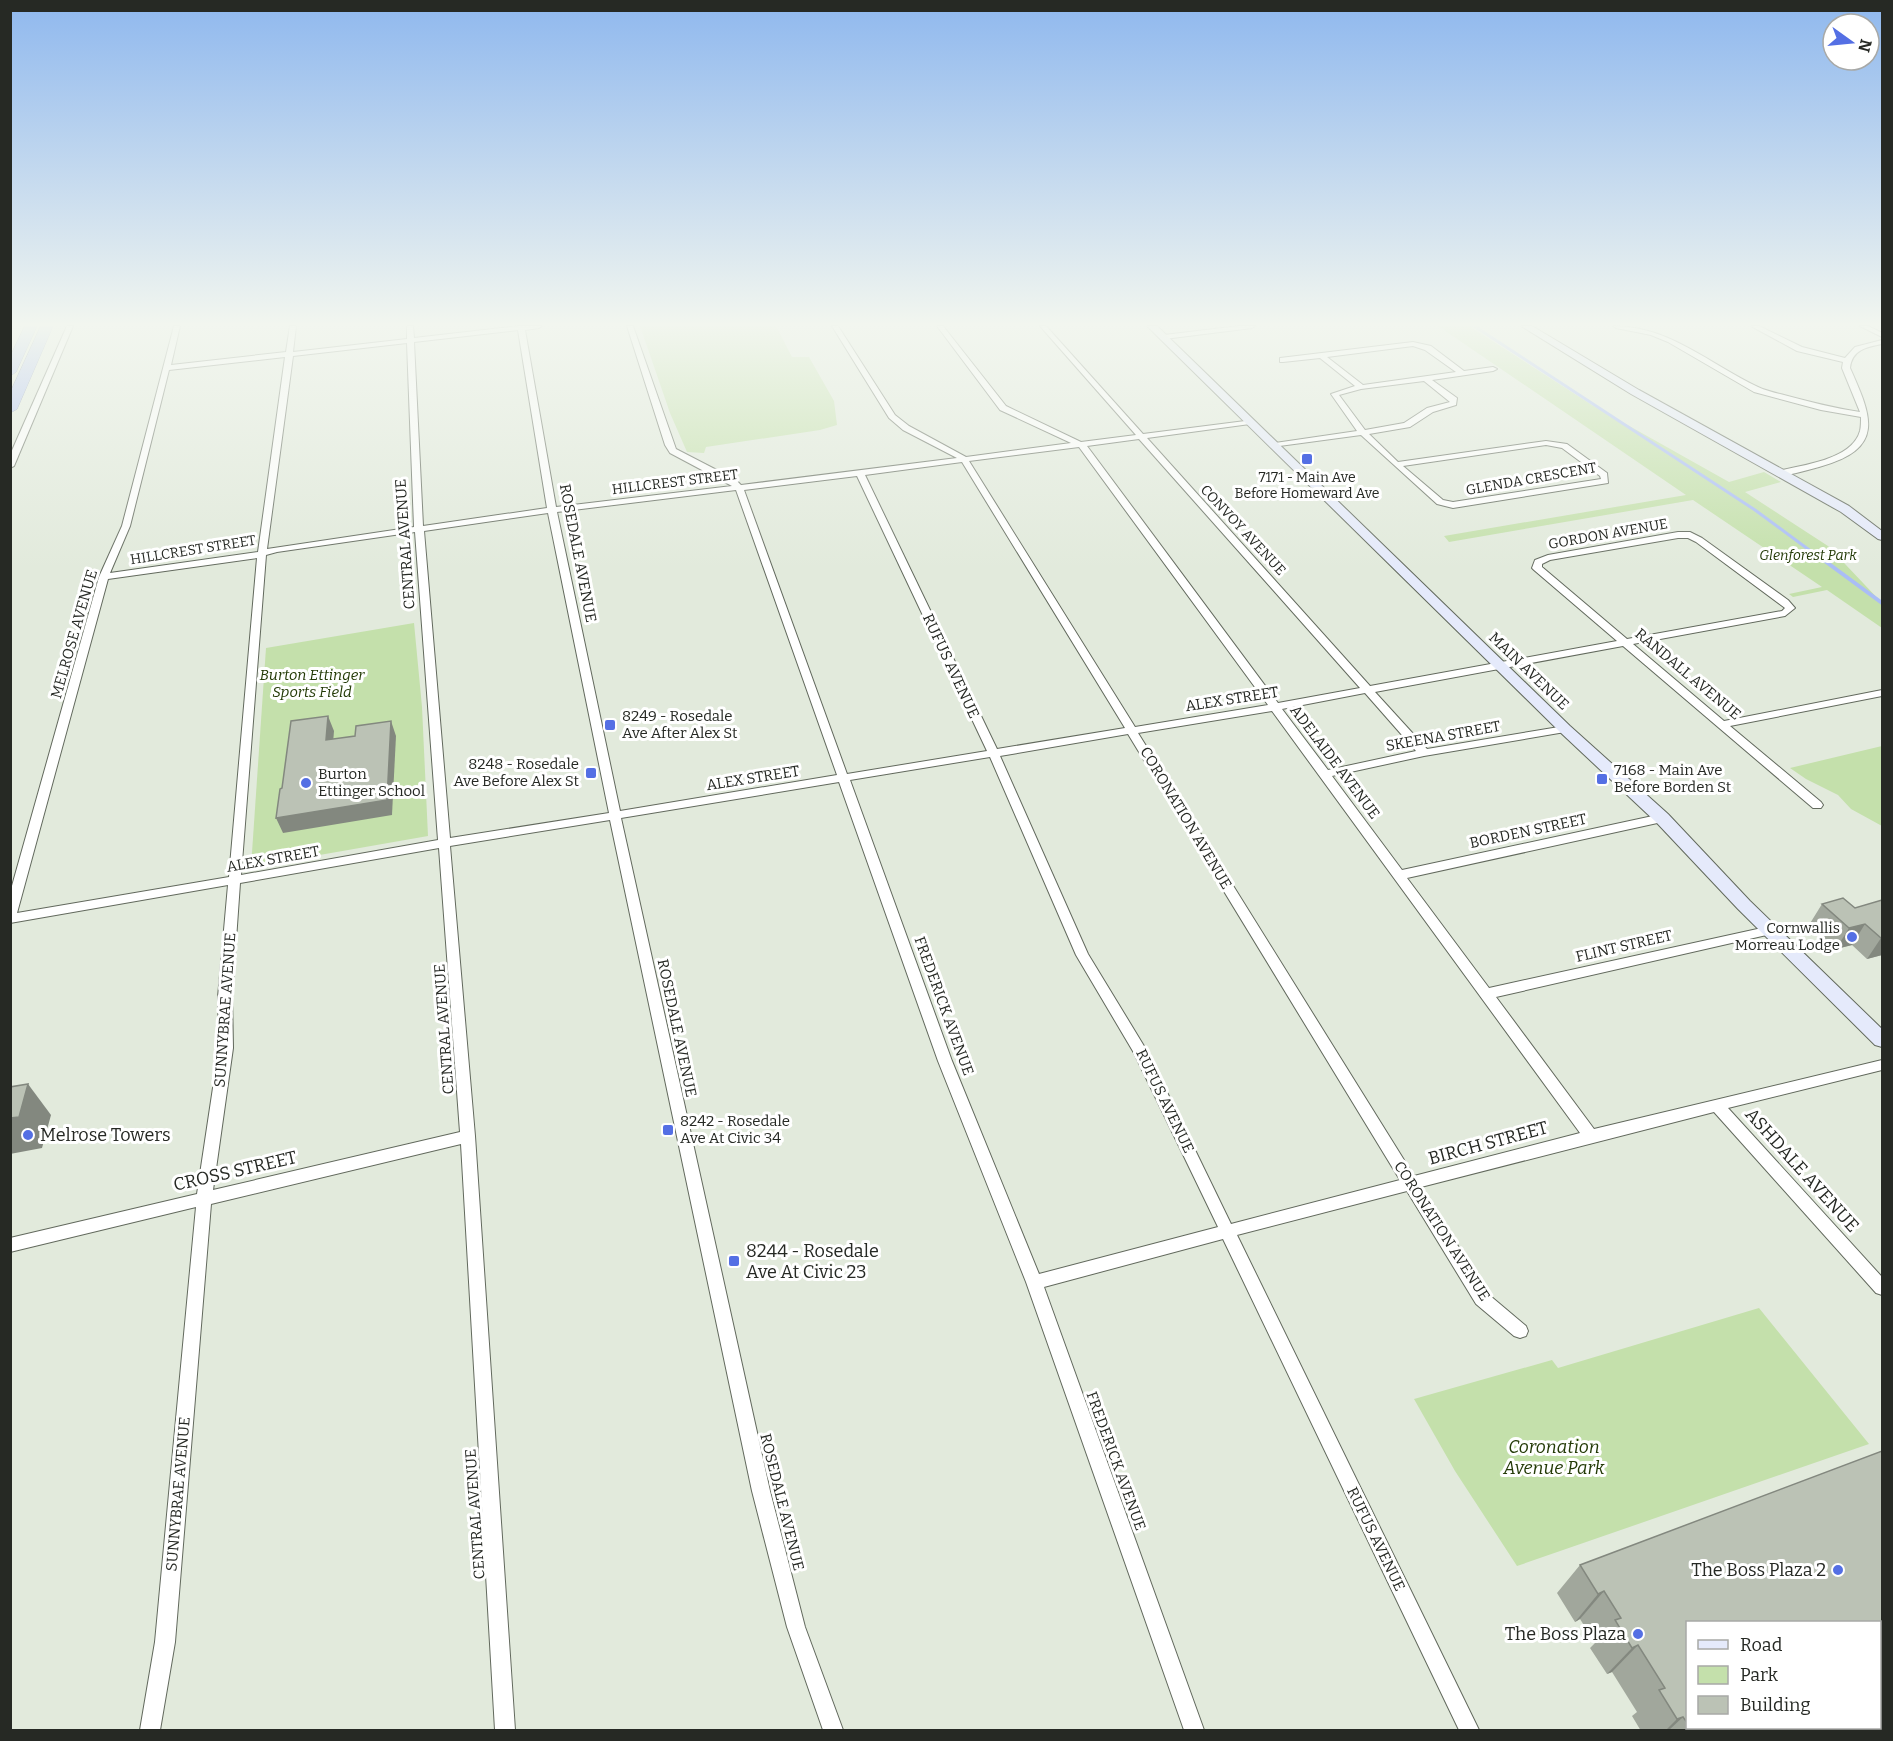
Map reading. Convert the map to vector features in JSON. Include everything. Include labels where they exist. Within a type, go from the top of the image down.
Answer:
[{"type":"street","points":[[10,466],[35,407]]},
{"type":"street","name":"MELROSE AVENUE","points":[[10,918],[104,577],[126,526],[157,407]]},
{"type":"street","name":"SUNNYBRAE AVENUE","points":[[150,1731],[165,1642],[204,1198],[226,1048],[225,996],[262,553],[283,407]]},
{"type":"street","name":"CENTRAL AVENUE","points":[[414,407],[419,529],[468,1136],[505,1731]]},
{"type":"street","name":"ROSEDALE AVENUE","points":[[535,407],[552,510],[615,816],[761,1491],[796,1627],[833,1731]]},
{"type":"street","points":[[657,407],[669,445],[673,450],[739,488]]},
{"type":"street","name":"CORONATION AVENUE","points":[[886,407],[899,423],[957,453],[964,459],[1482,1299],[1520,1331]]},
{"type":"street","name":"ADELAIDE AVENUE","points":[[1002,407],[1082,445],[1327,774],[1485,994],[1591,1136]]},
{"type":"street","name":"CONVOY AVENUE","points":[[1115,407],[1424,753]]},
{"type":"street","name":"MAIN AVENUE","points":[[1235,407],[1565,729],[1662,818],[1882,1040]]},
{"type":"street","name":"GLENDA CRESCENT","points":[[1342,407],[1361,432],[1440,502],[1454,505],[1605,481],[1604,475],[1564,446],[1546,443],[1398,464]]},
{"type":"street","points":[[1275,445],[1407,425],[1430,410],[1439,407]]},
{"type":"street","points":[[1662,407],[1845,509],[1882,536]]},
{"type":"street","points":[[1818,407],[1865,415]]},
{"type":"street","points":[[1781,473],[1841,456],[1855,448],[1865,432],[1865,415],[1862,407]]},
{"type":"street","name":"HILLCREST STREET","points":[[104,577],[276,549],[552,510],[860,473],[1250,422]]},
{"type":"street","name":"RUFUS AVENUE","points":[[860,473],[994,755],[1083,956],[1140,1051],[1469,1731]]},
{"type":"street","name":"FREDERICK AVENUE","points":[[739,488],[945,1061],[1034,1282],[1194,1731]]},
{"type":"street","name":"GORDON AVENUE","points":[[1538,568],[1538,562],[1548,558],[1678,535],[1690,535],[1785,602],[1790,608]]},
{"type":"street","name":"RANDALL AVENUE","points":[[1538,568],[1817,805]]},
{"type":"street","name":"ALEX STREET","points":[[10,918],[236,881],[446,843],[994,755],[1275,707],[1785,613],[1790,608]]},
{"type":"street","points":[[1723,724],[1882,693]]},
{"type":"street","name":"SKEENA STREET","points":[[1327,774],[1424,753],[1565,729]]},
{"type":"street","name":"BORDEN STREET","points":[[1400,875],[1662,818]]},
{"type":"street","name":"FLINT STREET","points":[[1485,994],[1771,930]]},
{"type":"street","name":"BIRCH STREET","points":[[1034,1282],[1591,1136],[1882,1065]]},
{"type":"street","name":"ASHDALE AVENUE","points":[[1716,1105],[1882,1288]]},
{"type":"street","name":"CROSS STREET","points":[[10,1245],[468,1136]]},
{"type":"green space","points":[[668,407],[835,407],[837,425],[820,430],[706,447],[704,453],[687,452]]},
{"type":"green space","name":"Glenforest Park","points":[[1557,407],[1596,407],[1729,482],[1764,472],[1781,482],[1745,492],[1828,546],[1882,603],[1882,628],[1827,590],[1793,597],[1789,594],[1822,587],[1693,500],[1449,542],[1444,536],[1686,495]]},
{"type":"green space","name":"Burton Ettinger Sports Field","points":[[414,623],[422,707],[428,836],[251,867],[266,648]]},
{"type":"green space","points":[[1882,746],[1882,826],[1851,809],[1838,795],[1790,768]]},
{"type":"green space","name":"Coronation Avenue Park","points":[[1759,1308],[1869,1444],[1517,1566],[1455,1471],[1414,1399],[1552,1360],[1558,1368]]},
{"type":"building","points":[[328,716],[326,740],[355,736],[356,726],[391,721],[387,800],[276,818],[291,721]]},
{"type":"building","points":[[1843,898],[1855,908],[1882,900],[1882,938],[1865,924],[1849,928],[1822,904]]},
{"type":"building","points":[[28,1084],[19,1117],[10,1118],[10,1087]]},
{"type":"building","points":[[1882,1451],[1882,1635],[1881,1621],[1686,1621],[1686,1721],[1683,1717],[1677,1719],[1659,1690],[1665,1688],[1638,1645],[1632,1648],[1615,1620],[1621,1618],[1604,1591],[1598,1594],[1580,1565]]},
{"type":"building","points":[[1690,1729],[1844,1729],[1845,1731],[1691,1731]]},
{"type":"waterway","points":[[1598,407],[1755,510],[1816,555]]},
{"type":"waterway","points":[[1814,553],[1882,603]]},
{"type":"place","name":"7171 - Main Ave Before Homeward Ave","points":[[1307,459]]},
{"type":"place","name":"8249 - Rosedale Ave After Alex St","points":[[610,725]]},
{"type":"place","name":"8248 - Rosedale Ave Before Alex St","points":[[591,773]]},
{"type":"place","name":"7168 - Main Ave Before Borden St","points":[[1602,779]]},
{"type":"place","name":"Burton Ettinger School","points":[[306,783]]},
{"type":"place","name":"Cornwallis Morreau Lodge","points":[[1852,937]]},
{"type":"place","name":"8242 - Rosedale Ave At Civic 34","points":[[668,1130]]},
{"type":"place","name":"Melrose Towers","points":[[28,1135]]},
{"type":"place","name":"8244 - Rosedale Ave At Civic 23","points":[[734,1261]]},
{"type":"place","name":"The Boss Plaza 2","points":[[1838,1570]]},
{"type":"place","name":"The Boss Plaza","points":[[1638,1634]]}]
